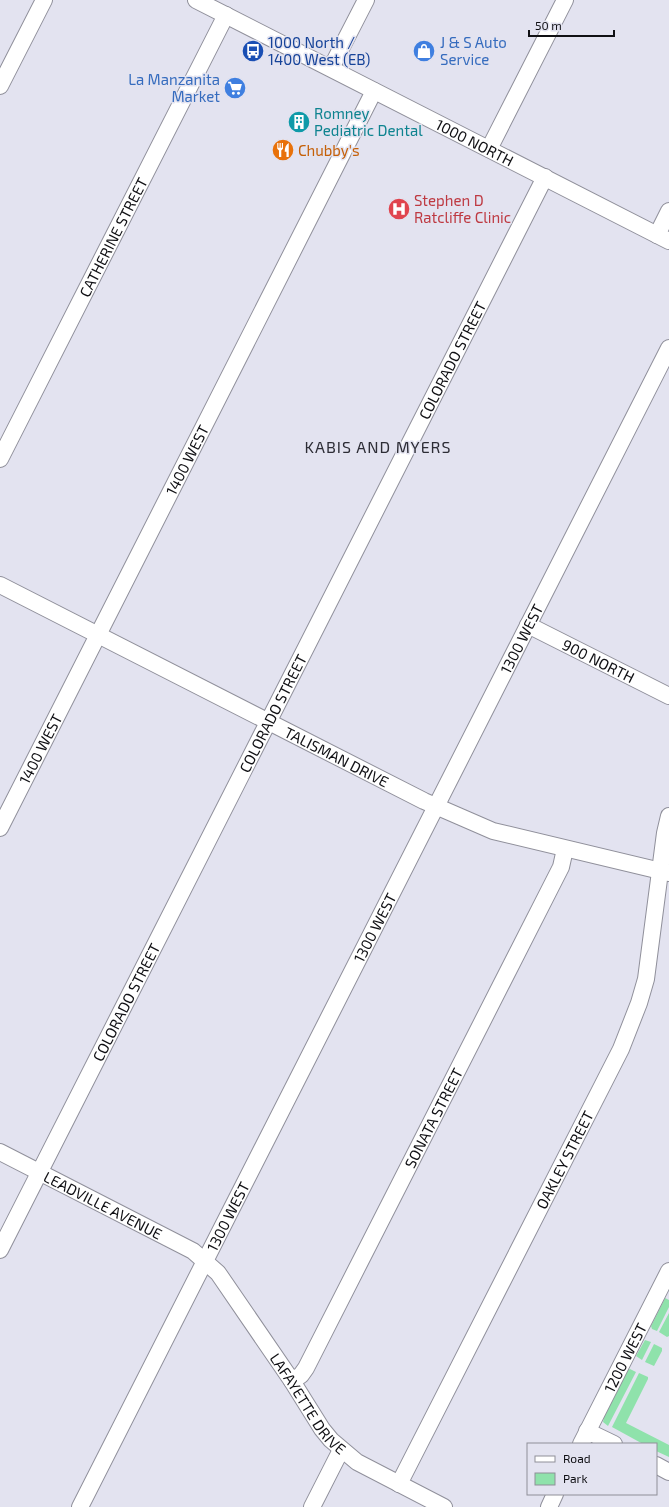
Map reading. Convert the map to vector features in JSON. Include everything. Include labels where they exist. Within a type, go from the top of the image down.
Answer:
[{"type":"street","points":[[0,86],[44,0]]},
{"type":"street","name":"1000 NORTH","points":[[196,0],[663,238]]},
{"type":"street","points":[[331,68],[366,0]]},
{"type":"street","points":[[489,149],[565,0]]},
{"type":"street","name":"CATHERINE STREET","points":[[0,459],[226,15]]},
{"type":"street","name":"1400 WEST","points":[[0,828],[374,91]]},
{"type":"street","name":"COLORADO STREET","points":[[0,1250],[545,177]]},
{"type":"street","points":[[663,238],[669,211]]},
{"type":"street","name":"1300 WEST","points":[[80,1507],[669,348]]},
{"type":"street","name":"TALISMAN DRIVE","points":[[0,585],[436,806],[493,831],[665,872]]},
{"type":"street","name":"900 NORTH","points":[[528,625],[669,696]]},
{"type":"street","name":"OAKLEY STREET","points":[[400,1484],[631,1027],[646,979],[665,872],[669,816]]},
{"type":"street","name":"SONATA STREET","points":[[292,1381],[301,1375],[306,1368],[561,867],[565,849]]},
{"type":"street","name":"LEADVILLE AVENUE","points":[[0,1152],[189,1248],[205,1261]]},
{"type":"street","name":"LAFAYETTE DRIVE","points":[[205,1261],[218,1273],[292,1381],[322,1429],[341,1450],[357,1462],[444,1507]]},
{"type":"street","name":"1200 WEST","points":[[584,1437],[669,1271]]},
{"type":"street","points":[[584,1437],[610,1443]]},
{"type":"street","points":[[312,1507],[341,1450]]},
{"type":"street","points":[[657,1466],[669,1472]]},
{"type":"street","points":[[549,1507],[555,1495]]},
{"type":"green space","points":[[665,1298],[669,1300],[669,1307],[657,1331],[652,1329],[651,1326]]},
{"type":"green space","points":[[669,1313],[669,1336],[667,1337],[659,1332]]},
{"type":"green space","points":[[645,1340],[651,1342],[642,1360],[636,1356]]},
{"type":"green space","points":[[654,1344],[662,1348],[662,1351],[654,1366],[645,1362]]},
{"type":"green space","points":[[630,1369],[636,1372],[608,1426],[603,1422],[604,1417],[628,1370]]},
{"type":"green space","points":[[639,1373],[648,1377],[626,1423],[669,1445],[669,1457],[657,1451],[657,1443],[641,1443],[612,1427]]},
{"type":"place","name":"1000 North / 1400 West (EB)","points":[[253,51]]},
{"type":"place","name":"J & S Auto Service","points":[[424,51]]},
{"type":"place","name":"La Manzanita Market","points":[[235,88]]},
{"type":"place","name":"Romney Pediatric Dental","points":[[299,122]]},
{"type":"place","name":"Chubby's","points":[[283,150]]},
{"type":"place","name":"Stephen D Ratcliffe Clinic","points":[[399,209]]},
{"type":"district","name":"KABIS AND MYERS","points":[[378,446]]}]
